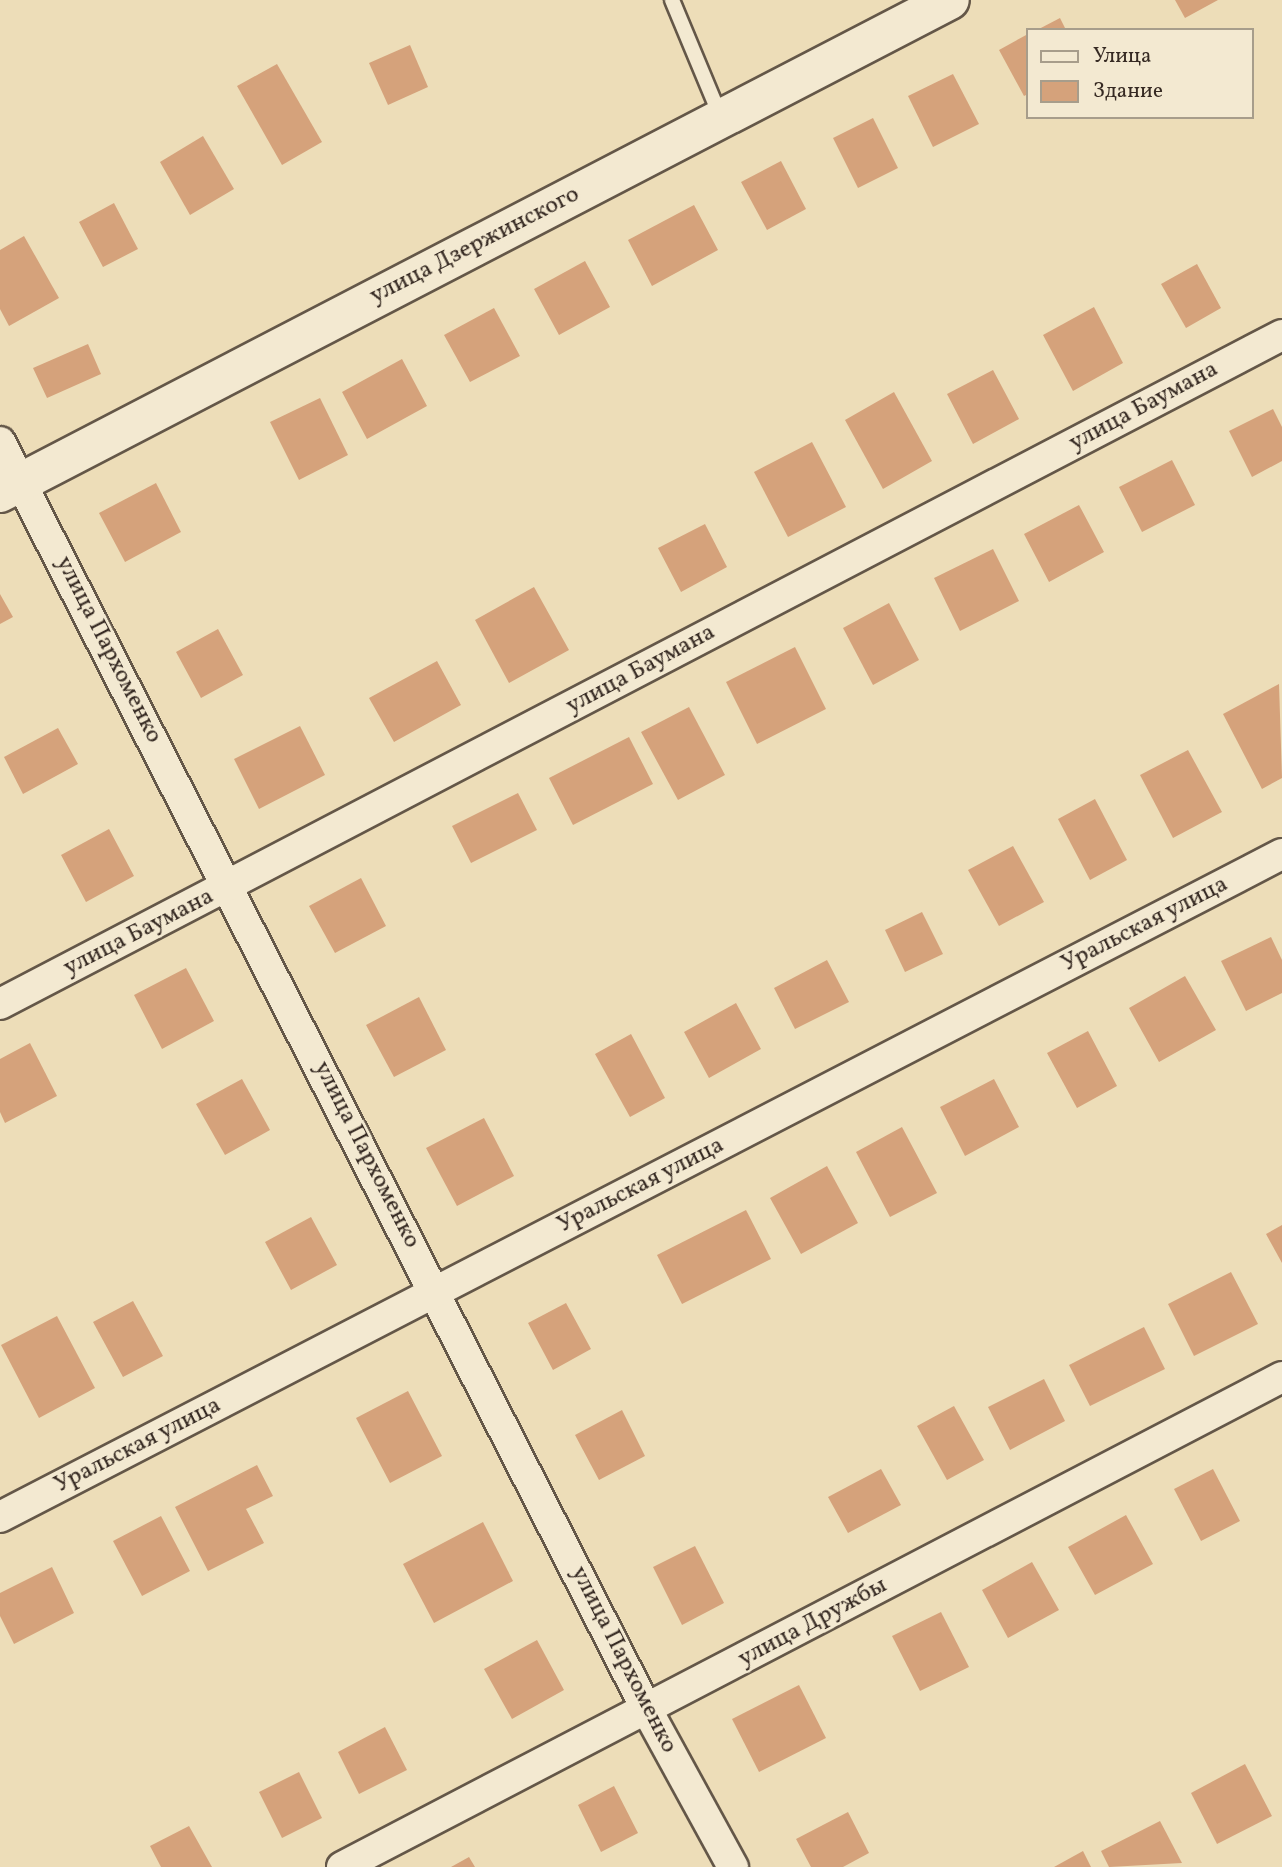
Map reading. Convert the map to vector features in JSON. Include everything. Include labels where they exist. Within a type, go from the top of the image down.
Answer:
[{"type":"street","name":"улица Дзержинского","points":[[11,487],[950,0]]},
{"type":"street","name":"улица Баумана","points":[[0,1004],[1282,335]]},
{"type":"street","name":"улица Пархоменко","points":[[0,442],[11,487],[231,885],[647,1710],[733,1867]]},
{"type":"street","name":"Уральская улица","points":[[0,1517],[1282,853]]},
{"type":"street","name":"улица Дружбы","points":[[342,1867],[1282,1377]]},
{"type":"lane","points":[[673,0],[722,118]]},
{"type":"building","points":[[1175,0],[1218,0],[1185,18]]},
{"type":"building","points":[[1060,18],[1065,28],[1041,28]]},
{"type":"building","points":[[1026,35],[1026,95],[1024,96],[999,50]]},
{"type":"building","points":[[410,45],[428,87],[388,105],[369,63]]},
{"type":"building","points":[[277,64],[322,142],[282,165],[237,86]]},
{"type":"building","points":[[953,74],[979,124],[933,147],[908,96]]},
{"type":"building","points":[[873,118],[898,168],[858,188],[833,138]]},
{"type":"building","points":[[203,136],[234,189],[190,215],[160,162]]},
{"type":"building","points":[[781,161],[806,209],[767,230],[741,182]]},
{"type":"building","points":[[114,203],[138,249],[103,267],[79,222]]},
{"type":"building","points":[[694,205],[718,250],[652,286],[628,240]]},
{"type":"building","points":[[24,236],[59,298],[9,326],[0,309],[0,250]]},
{"type":"building","points":[[585,261],[610,307],[559,335],[534,289]]},
{"type":"building","points":[[1197,264],[1221,308],[1186,328],[1161,284]]},
{"type":"building","points":[[1094,307],[1123,363],[1073,391],[1043,335]]},
{"type":"building","points":[[494,308],[520,356],[470,382],[444,335]]},
{"type":"building","points":[[88,344],[101,374],[47,398],[33,368]]},
{"type":"building","points":[[402,359],[427,406],[367,439],[342,392]]},
{"type":"building","points":[[993,370],[1019,419],[973,444],[947,394]]},
{"type":"building","points":[[894,392],[932,461],[883,489],[845,420]]},
{"type":"building","points":[[320,398],[348,455],[299,480],[270,422]]},
{"type":"building","points":[[1273,409],[1282,427],[1282,461],[1252,477],[1229,431]]},
{"type":"building","points":[[812,442],[846,507],[788,537],[754,472]]},
{"type":"building","points":[[1172,460],[1195,505],[1142,532],[1119,487]]},
{"type":"building","points":[[156,483],[181,532],[125,562],[99,513]]},
{"type":"building","points":[[1079,505],[1104,552],[1049,582],[1024,534]]},
{"type":"building","points":[[705,524],[727,567],[681,592],[658,548]]},
{"type":"building","points":[[993,549],[1019,601],[960,631],[934,578]]},
{"type":"building","points":[[534,587],[569,650],[509,683],[475,620]]},
{"type":"building","points":[[0,594],[13,617],[0,624]]},
{"type":"building","points":[[889,603],[919,660],[873,685],[843,628]]},
{"type":"building","points":[[218,629],[243,675],[201,698],[176,652]]},
{"type":"building","points":[[795,647],[826,709],[757,744],[726,682]]},
{"type":"building","points":[[437,661],[461,705],[394,742],[369,698]]},
{"type":"building","points":[[1279,684],[1282,778],[1262,789],[1223,714]]},
{"type":"building","points":[[689,707],[725,775],[678,800],[641,732]]},
{"type":"building","points":[[300,726],[325,775],[259,809],[234,759]]},
{"type":"building","points":[[58,728],[78,764],[23,794],[4,757]]},
{"type":"building","points":[[629,737],[653,784],[573,825],[549,778]]},
{"type":"building","points":[[1188,750],[1222,812],[1173,838],[1140,775]]},
{"type":"building","points":[[518,793],[537,830],[471,863],[452,826]]},
{"type":"building","points":[[1095,799],[1127,860],[1090,880],[1058,819]]},
{"type":"building","points":[[109,829],[134,876],[86,902],[61,855]]},
{"type":"building","points":[[1013,846],[1044,902],[999,926],[968,870]]},
{"type":"building","points":[[361,878],[386,926],[335,953],[309,906]]},
{"type":"building","points":[[922,912],[943,954],[905,972],[885,930]]},
{"type":"building","points":[[1271,937],[1282,960],[1282,993],[1246,1011],[1221,961]]},
{"type":"building","points":[[827,960],[849,1002],[795,1029],[774,988]]},
{"type":"building","points":[[186,968],[214,1021],[162,1049],[134,995]]},
{"type":"building","points":[[1185,976],[1216,1030],[1159,1062],[1129,1008]]},
{"type":"building","points":[[419,997],[446,1050],[394,1077],[366,1025]]},
{"type":"building","points":[[736,1003],[761,1049],[709,1078],[684,1032]]},
{"type":"building","points":[[1088,1031],[1117,1086],[1077,1108],[1047,1053]]},
{"type":"building","points":[[631,1034],[665,1098],[630,1117],[595,1054]]},
{"type":"building","points":[[30,1043],[57,1096],[5,1123],[0,1112],[0,1059]]},
{"type":"building","points":[[242,1079],[270,1130],[225,1155],[196,1104]]},
{"type":"building","points":[[994,1079],[1019,1127],[965,1156],[940,1107]]},
{"type":"building","points":[[484,1118],[514,1176],[457,1206],[426,1148]]},
{"type":"building","points":[[902,1127],[937,1193],[890,1217],[856,1152]]},
{"type":"building","points":[[827,1166],[858,1223],[801,1254],[770,1198]]},
{"type":"building","points":[[746,1210],[771,1259],[682,1304],[657,1255]]},
{"type":"building","points":[[311,1217],[337,1265],[291,1290],[265,1242]]},
{"type":"building","points":[[1282,1225],[1282,1263],[1266,1234]]},
{"type":"building","points":[[1231,1272],[1258,1324],[1194,1356],[1168,1304]]},
{"type":"building","points":[[133,1301],[163,1356],[123,1377],[93,1322]]},
{"type":"building","points":[[566,1303],[591,1349],[553,1370],[528,1323]]},
{"type":"building","points":[[57,1316],[95,1388],[39,1418],[1,1345]]},
{"type":"building","points":[[1144,1327],[1165,1369],[1090,1406],[1069,1365]]},
{"type":"building","points":[[1044,1379],[1065,1421],[1010,1450],[988,1407]]},
{"type":"building","points":[[408,1391],[442,1456],[390,1483],[356,1418]]},
{"type":"building","points":[[954,1406],[984,1460],[947,1480],[917,1426]]},
{"type":"building","points":[[622,1410],[645,1456],[599,1480],[575,1435]]},
{"type":"building","points":[[257,1465],[273,1496],[246,1509],[264,1543],[208,1571],[175,1507]]},
{"type":"building","points":[[881,1469],[901,1505],[848,1533],[828,1497]]},
{"type":"building","points":[[1213,1469],[1240,1521],[1201,1541],[1174,1489]]},
{"type":"building","points":[[1126,1515],[1153,1564],[1095,1595],[1068,1547]]},
{"type":"building","points":[[161,1516],[190,1571],[142,1596],[113,1541]]},
{"type":"building","points":[[483,1522],[513,1581],[434,1623],[403,1564]]},
{"type":"building","points":[[695,1546],[724,1603],[682,1625],[653,1567]]},
{"type":"building","points":[[1032,1562],[1059,1610],[1008,1638],[982,1590]]},
{"type":"building","points":[[52,1567],[74,1613],[14,1644],[0,1616],[0,1593]]},
{"type":"building","points":[[941,1612],[969,1667],[920,1691],[892,1636]]},
{"type":"building","points":[[537,1640],[564,1690],[512,1719],[484,1669]]},
{"type":"building","points":[[799,1685],[826,1738],[759,1772],[732,1719]]},
{"type":"building","points":[[385,1727],[407,1770],[359,1794],[338,1752]]},
{"type":"building","points":[[1245,1764],[1272,1816],[1217,1844],[1191,1793]]},
{"type":"building","points":[[299,1772],[322,1818],[282,1838],[259,1792]]},
{"type":"building","points":[[614,1786],[638,1833],[601,1852],[578,1805]]},
{"type":"building","points":[[848,1812],[869,1853],[843,1867],[811,1867],[796,1839]]},
{"type":"building","points":[[1160,1821],[1182,1863],[1109,1867],[1101,1851]]},
{"type":"building","points":[[189,1826],[212,1867],[161,1867],[150,1846]]},
{"type":"building","points":[[1083,1851],[1091,1867],[1054,1867]]},
{"type":"building","points":[[469,1857],[475,1867],[451,1867]]}]
